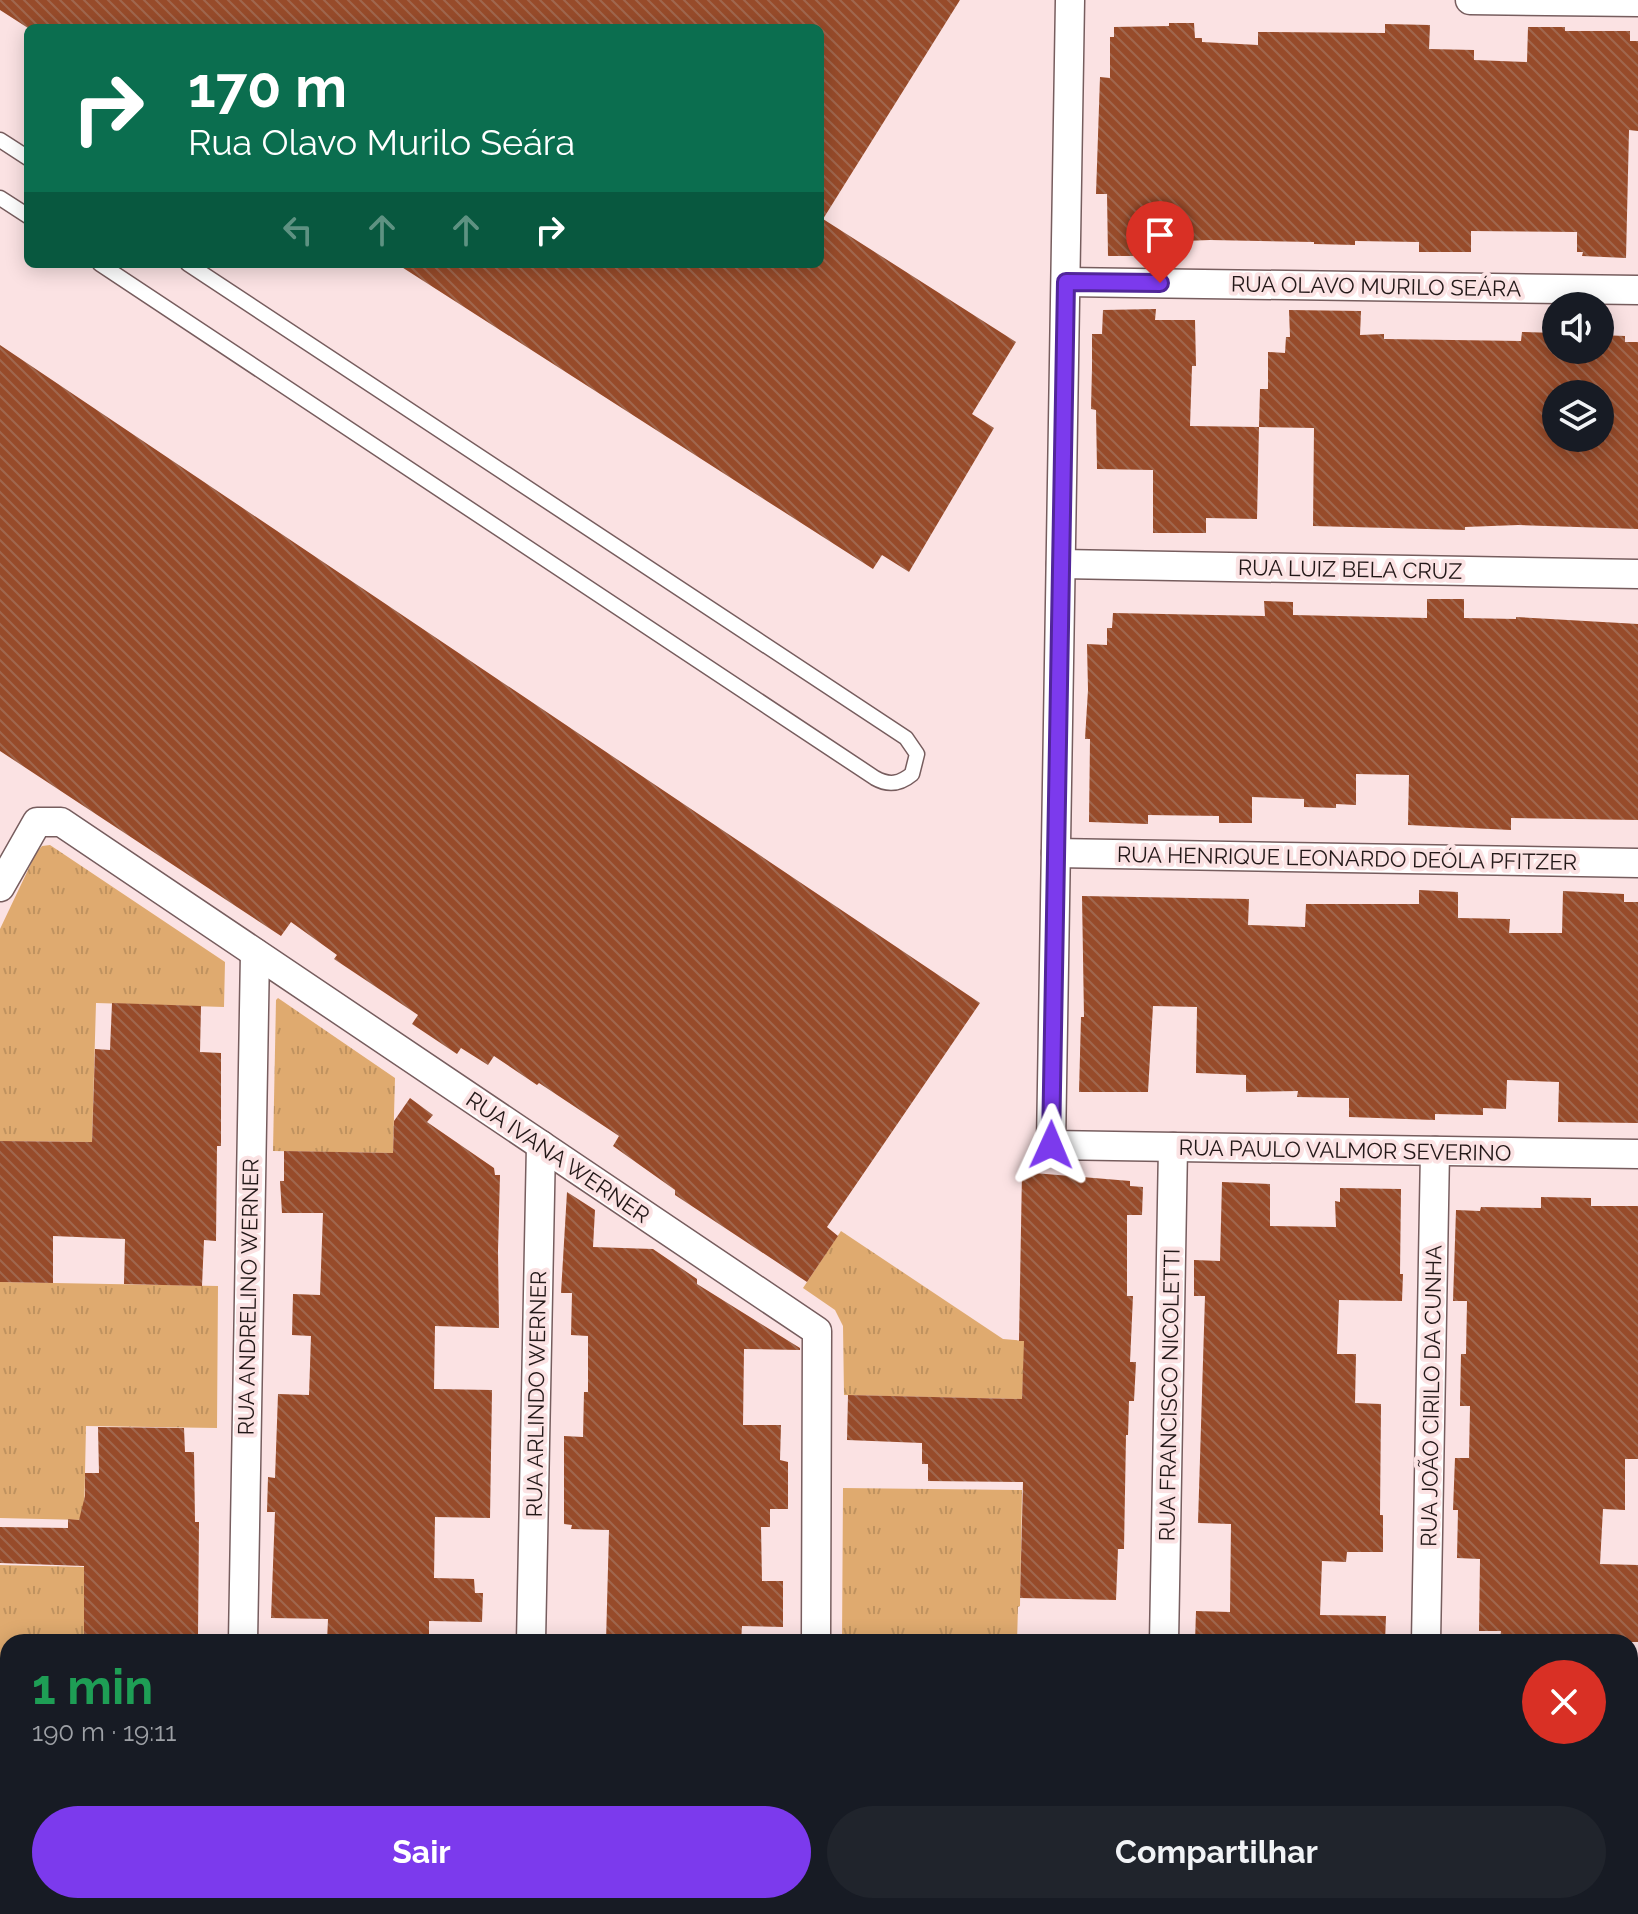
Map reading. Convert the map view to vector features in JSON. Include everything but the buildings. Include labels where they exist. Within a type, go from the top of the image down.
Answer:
[{"type":"street","points":[[1056,853],[1070,0]]},
{"type":"street","points":[[1470,0],[1638,2]]},
{"type":"street","name":"RUA OLAVO MURILO SEÁRA","points":[[1066,282],[1638,290]]},
{"type":"street","name":"RUA LUIZ BELA CRUZ","points":[[1061,564],[1638,574]]},
{"type":"street","name":"RUA IVANA WERNER","points":[[0,887],[37,822],[61,822],[817,1331],[816,1634]]},
{"type":"street","name":"RUA HENRIQUE LEONARDO DEÓLA PFITZER","points":[[1056,853],[1638,863]]},
{"type":"street","name":"RUA PAULO VALMOR SEVERINO","points":[[1056,853],[1051,1145],[1638,1154]]},
{"type":"street","name":"RUA ANDRELINO WERNER","points":[[243,1634],[255,953]]},
{"type":"street","name":"RUA ARLINDO WERNER","points":[[531,1634],[541,1145]]},
{"type":"street","name":"RUA FRANCISCO NICOLETTI","points":[[1164,1634],[1173,1147]]},
{"type":"street","name":"RUA JOÃO CIRILO DA CUNHA","points":[[1426,1634],[1435,1151]]},
{"type":"lane","points":[[0,140],[24,155]]},
{"type":"lane","points":[[0,198],[24,213]]},
{"type":"lane","points":[[106,268],[875,778],[895,784],[912,774],[917,754],[906,738],[194,268]]},
{"type":"green space","points":[[50,845],[225,962],[224,1007],[96,1003],[92,1142],[0,1141],[0,929],[36,853],[42,846]]},
{"type":"green space","points":[[278,998],[395,1078],[393,1153],[273,1151]]},
{"type":"green space","points":[[841,1231],[1003,1339],[1025,1341],[1022,1399],[844,1395],[843,1326],[835,1310],[803,1288]]},
{"type":"green space","points":[[0,1282],[218,1286],[217,1428],[86,1426],[84,1520],[0,1518]]},
{"type":"green space","points":[[843,1488],[1022,1490],[1017,1634],[842,1634]]},
{"type":"green space","points":[[0,1565],[84,1567],[84,1634],[0,1634]]},
{"type":"route","points":[[1051,1145],[1066,282],[1160,283]]}]
